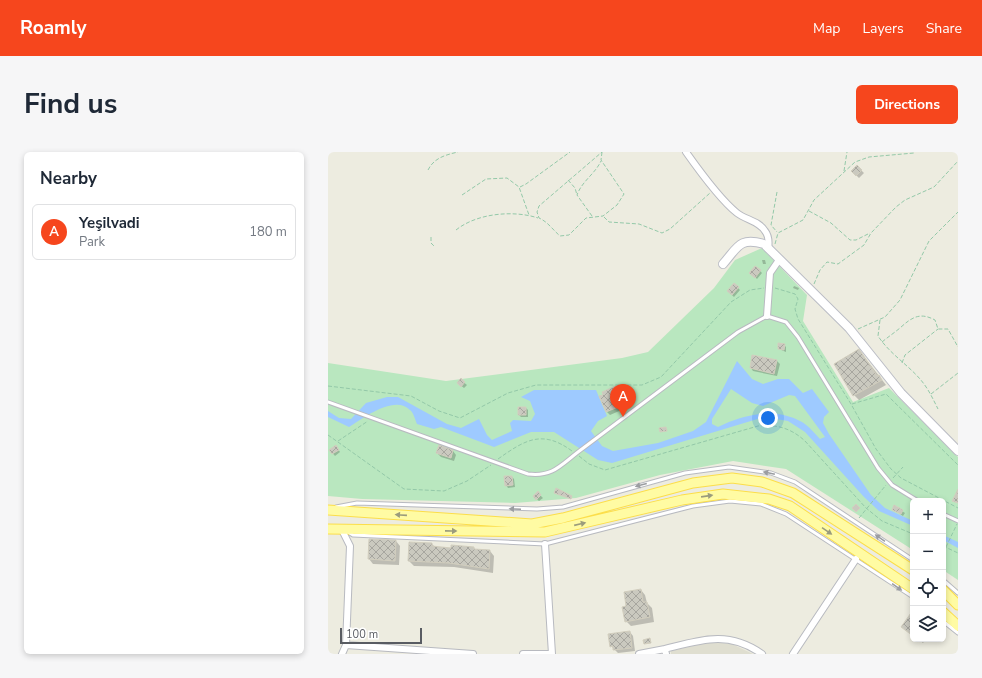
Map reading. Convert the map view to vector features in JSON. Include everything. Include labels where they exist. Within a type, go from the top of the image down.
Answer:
[{"type":"main road","points":[[328,509],[532,524],[563,518],[693,483],[732,478],[762,482],[794,493],[910,568]]},
{"type":"main road","points":[[328,529],[545,532],[682,500],[723,494],[769,498],[790,506],[910,587]]},
{"type":"main road","points":[[946,593],[958,605]]},
{"type":"main road","points":[[946,615],[958,626]]},
{"type":"street","points":[[686,152],[715,189],[736,212],[758,224],[765,230],[774,254],[770,273],[767,316]]},
{"type":"street","points":[[723,264],[742,243],[750,240],[764,244],[852,332],[901,393],[958,452]]},
{"type":"street","points":[[342,530],[350,546],[346,645],[342,654]]},
{"type":"street","points":[[523,654],[554,654],[545,544]]},
{"type":"street","points":[[792,654],[856,559]]},
{"type":"street","points":[[639,654],[665,652],[709,639],[738,641],[762,654]]},
{"type":"street","points":[[346,645],[474,654]]},
{"type":"lane","points":[[328,402],[528,474],[540,476],[557,470],[577,453],[738,332],[767,316],[786,322],[798,337],[878,468],[892,485],[913,498]]},
{"type":"lane","points":[[328,509],[357,503],[536,509],[556,508],[685,473],[729,467],[771,473],[795,482],[910,558]]},
{"type":"lane","points":[[342,530],[353,535],[545,544],[693,506],[730,501],[761,504],[786,514],[910,595]]},
{"type":"lane","points":[[946,516],[958,522]]},
{"type":"lane","points":[[946,583],[958,593]]},
{"type":"lane","points":[[946,623],[958,633]]},
{"type":"path","points":[[428,170],[430,165],[438,158],[458,152]]},
{"type":"path","points":[[519,187],[526,184],[570,152]]},
{"type":"path","points":[[577,195],[580,188],[598,167],[602,160],[602,152]]},
{"type":"path","points":[[539,218],[537,212],[539,206],[602,152]]},
{"type":"path","points":[[844,171],[847,152]]},
{"type":"path","points":[[778,233],[803,220],[814,200],[855,162],[869,157],[914,153]]},
{"type":"path","points":[[456,230],[478,218],[488,216],[529,215],[547,221],[552,230],[560,236],[569,235],[586,218],[592,216],[603,216],[617,205],[624,194],[602,160]]},
{"type":"path","points":[[810,291],[820,270],[827,262],[838,264],[864,245],[871,233],[896,207],[905,200],[934,187],[958,161]]},
{"type":"path","points":[[462,195],[486,179],[507,178],[519,187],[529,215]]},
{"type":"path","points":[[568,180],[592,216]]},
{"type":"path","points":[[603,216],[609,222],[639,224],[662,233],[670,229],[715,189]]},
{"type":"path","points":[[777,192],[771,225],[778,233]]},
{"type":"path","points":[[809,210],[831,224],[850,240],[856,240],[871,233]]},
{"type":"path","points":[[852,332],[886,317],[900,300],[929,241],[958,212]]},
{"type":"path","points":[[774,254],[778,233]]},
{"type":"path","points":[[432,237],[431,243],[434,246]]},
{"type":"path","points":[[882,342],[915,316],[928,316],[936,320],[938,329]]},
{"type":"path","points":[[880,319],[878,336],[902,363],[920,378],[931,394],[938,409]]},
{"type":"path","points":[[902,363],[905,354],[938,329],[948,329],[958,347]]},
{"type":"path","points":[[931,394],[958,373]]},
{"type":"path","points":[[851,404],[886,394],[958,465]]},
{"type":"path","points":[[337,442],[373,418]]},
{"type":"path","points":[[328,435],[404,489],[444,491],[467,481],[518,445],[542,437],[563,444],[577,453],[589,464],[605,470],[758,426],[776,426],[795,432],[866,508],[882,521],[910,533]]},
{"type":"path","points":[[856,522],[874,498]]},
{"type":"path","points":[[958,522],[946,547],[958,553]]},
{"type":"shaded area","points":[[710,642],[732,644],[753,654],[671,654],[671,651]]},
{"type":"green space","points":[[762,248],[807,295],[803,321],[853,402],[889,388],[958,457],[958,580],[946,572],[946,498],[910,498],[910,548],[786,469],[733,461],[660,475],[576,498],[515,503],[362,499],[328,496],[328,363],[446,381],[622,358],[648,352],[714,288],[735,260]]},
{"type":"water","points":[[737,361],[752,379],[763,384],[778,379],[789,379],[803,393],[812,389],[829,412],[824,417],[823,423],[829,434],[871,495],[885,508],[910,520],[910,525],[879,511],[864,497],[805,432],[788,421],[764,417],[612,463],[598,460],[554,432],[531,432],[494,447],[441,427],[434,429],[417,424],[411,411],[404,406],[396,405],[379,409],[370,413],[349,427],[328,417],[328,411],[339,418],[351,419],[366,403],[387,397],[398,397],[447,424],[461,428],[479,419],[487,435],[492,440],[512,431],[510,423],[513,420],[531,421],[535,414],[530,401],[521,397],[534,390],[596,390],[607,416],[598,421],[591,431],[602,446],[613,451],[658,443],[693,431],[706,422]],"holes":[[[731,389],[752,403],[763,406],[789,395],[795,396],[825,437],[820,439],[802,422],[792,417],[781,415],[760,414],[749,416],[728,422],[718,427],[712,424],[712,419]]]},
{"type":"water","points":[[946,536],[958,542],[958,548],[946,542]]},
{"type":"building","points":[[857,165],[862,170],[856,176],[851,171]]},
{"type":"building","points":[[755,266],[761,270],[755,278],[749,273]]},
{"type":"building","points":[[734,283],[739,287],[732,295],[727,291]]},
{"type":"building","points":[[778,343],[785,344],[784,350],[778,349]]},
{"type":"building","points":[[859,349],[877,376],[879,375],[882,380],[853,396],[834,364]]},
{"type":"building","points":[[752,355],[777,360],[774,374],[750,368]]},
{"type":"building","points":[[461,378],[465,382],[461,387],[457,383]]},
{"type":"building","points":[[616,386],[624,399],[621,401],[623,405],[606,412],[599,396],[603,395],[602,392]]},
{"type":"building","points":[[518,407],[526,407],[526,415],[518,415]]},
{"type":"building","points":[[666,427],[667,431],[660,432],[659,428]]},
{"type":"building","points":[[336,445],[339,450],[332,454],[329,450]]},
{"type":"building","points":[[439,445],[453,450],[451,458],[436,453]]},
{"type":"building","points":[[504,476],[512,476],[513,485],[505,486]]},
{"type":"building","points":[[556,488],[572,496],[571,499],[554,493]]},
{"type":"building","points":[[958,489],[958,503],[952,501]]},
{"type":"building","points":[[538,491],[541,495],[536,500],[533,496]]},
{"type":"building","points":[[856,504],[860,508],[856,512],[852,508]]},
{"type":"building","points":[[894,505],[903,510],[901,514],[892,510]]},
{"type":"building","points":[[369,539],[396,540],[395,561],[368,559]]},
{"type":"building","points":[[409,542],[432,543],[432,546],[451,548],[451,545],[490,550],[489,569],[449,563],[408,561]]},
{"type":"building","points":[[641,589],[643,602],[647,602],[650,617],[625,622],[622,607],[626,606],[624,592]]},
{"type":"building","points":[[910,614],[910,634],[901,627]]},
{"type":"building","points":[[630,631],[632,648],[613,650],[613,646],[610,647],[608,634]]},
{"type":"building","points":[[650,638],[651,643],[644,644],[643,640]]},
{"type":"place","name":"Yeşilvadi","points":[[623,417]]}]
